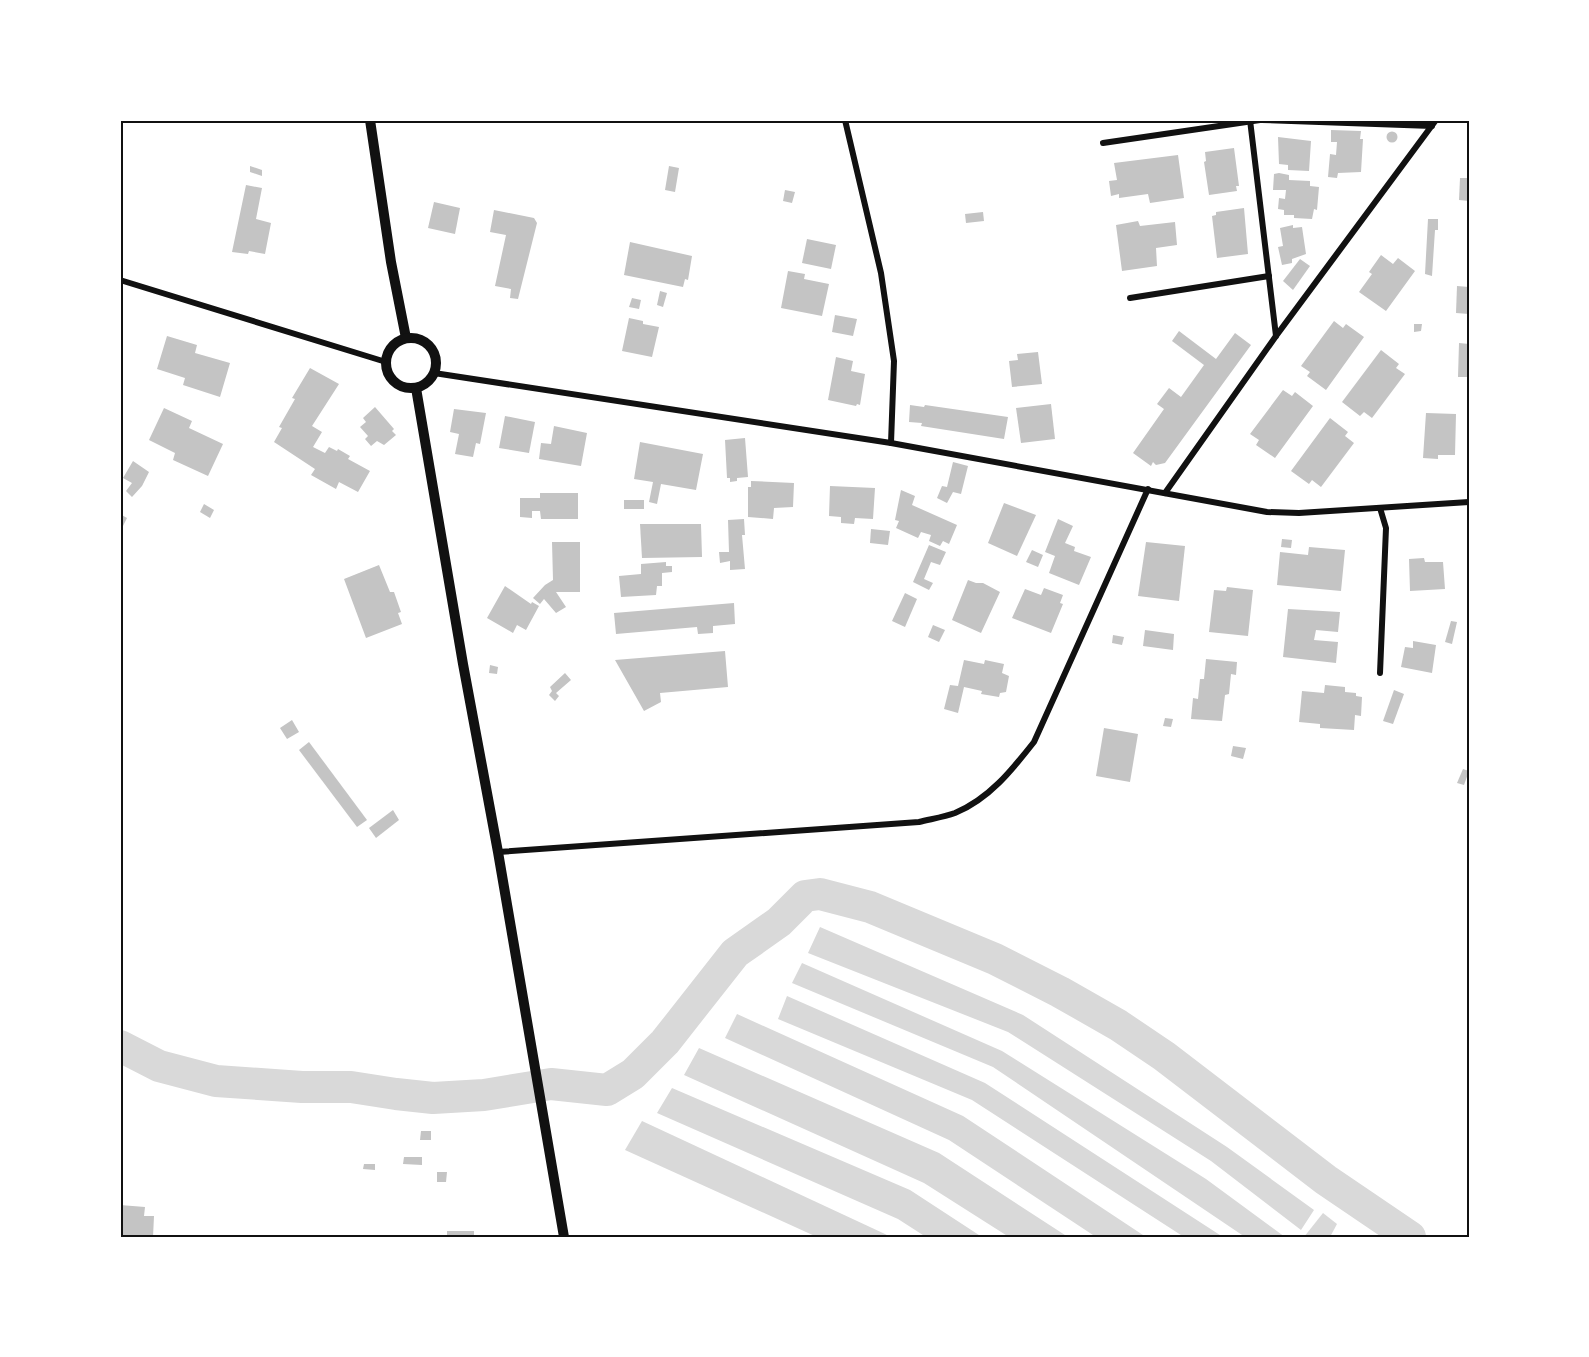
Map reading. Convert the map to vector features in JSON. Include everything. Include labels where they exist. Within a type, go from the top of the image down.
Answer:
[{"type":"street","points":[[370,120],[386,229],[406,338]]},
{"type":"street","points":[[845,120],[881,273],[894,361],[891,443]]},
{"type":"street","points":[[1103,143],[1261,120],[1434,123]]},
{"type":"street","points":[[1250,121],[1276,336]]},
{"type":"street","points":[[1165,493],[1276,336],[1434,123]]},
{"type":"street","points":[[1130,298],[1269,276]]},
{"type":"street","points":[[120,280],[386,362]]},
{"type":"street","points":[[406,338],[424,341],[431,347],[436,359],[434,373],[430,380],[416,388],[398,385],[390,377],[386,362],[390,348],[406,338]]},
{"type":"street","points":[[434,373],[891,443],[1267,512],[1299,513],[1469,502]]},
{"type":"street","points":[[416,388],[460,652],[498,852],[564,1237]]},
{"type":"street","points":[[498,852],[919,822],[956,812],[982,796],[1007,776],[1034,742],[1148,489]]},
{"type":"street","points":[[1380,508],[1386,528],[1380,673]]},
{"type":"shaded area","points":[[820,927],[1023,1015],[1227,1147],[1314,1210],[1301,1230],[1211,1161],[1008,1032],[808,953]]},
{"type":"shaded area","points":[[802,963],[1002,1051],[1206,1179],[1285,1237],[1245,1237],[993,1067],[792,983]]},
{"type":"shaded area","points":[[787,996],[985,1083],[1223,1237],[1184,1237],[972,1100],[778,1019]]},
{"type":"shaded area","points":[[737,1014],[963,1116],[1146,1237],[1096,1237],[949,1140],[725,1038]]},
{"type":"shaded area","points":[[699,1048],[939,1153],[1068,1237],[1009,1237],[924,1183],[684,1075]]},
{"type":"shaded area","points":[[672,1088],[910,1190],[982,1237],[926,1237],[898,1219],[657,1113]]},
{"type":"shaded area","points":[[642,1121],[890,1237],[817,1237],[625,1150]]},
{"type":"shaded area","points":[[1323,1213],[1337,1224],[1330,1237],[1304,1237]]},
{"type":"building","points":[[1331,130],[1361,131],[1360,139],[1363,139],[1361,172],[1338,173],[1337,178],[1328,177],[1330,154],[1336,155],[1337,142],[1331,142]]},
{"type":"building","points":[[1392,131],[1398,137],[1392,143],[1386,137]]},
{"type":"building","points":[[1278,137],[1311,141],[1309,171],[1288,170],[1288,165],[1279,164]]},
{"type":"building","points":[[1234,148],[1239,186],[1236,186],[1237,191],[1209,195],[1204,162],[1206,161],[1205,152]]},
{"type":"building","points":[[1178,155],[1184,198],[1150,203],[1148,194],[1119,198],[1119,194],[1111,196],[1109,181],[1117,180],[1114,163]]},
{"type":"building","points":[[250,166],[262,170],[262,176],[250,172]]},
{"type":"building","points":[[669,166],[679,168],[675,192],[665,190]]},
{"type":"building","points":[[1274,174],[1289,175],[1289,180],[1310,181],[1310,186],[1319,187],[1317,210],[1314,209],[1312,219],[1294,218],[1294,215],[1284,215],[1284,210],[1278,209],[1279,198],[1285,199],[1286,190],[1273,190]]},
{"type":"building","points":[[1460,178],[1469,178],[1469,201],[1459,200]]},
{"type":"building","points":[[246,185],[262,188],[256,219],[271,223],[265,254],[249,251],[248,254],[232,252]]},
{"type":"building","points":[[785,190],[795,192],[792,203],[783,201]]},
{"type":"building","points":[[434,202],[460,208],[455,234],[428,228]]},
{"type":"building","points":[[1244,208],[1248,254],[1217,258],[1212,216],[1216,215],[1216,212]]},
{"type":"building","points":[[494,210],[534,218],[537,223],[518,299],[510,298],[511,289],[495,286],[506,235],[490,232]]},
{"type":"building","points":[[983,212],[984,221],[966,223],[965,214]]},
{"type":"building","points":[[1428,219],[1438,219],[1438,230],[1435,230],[1432,276],[1425,274]]},
{"type":"building","points":[[1138,221],[1140,226],[1175,222],[1177,245],[1156,248],[1157,266],[1122,271],[1116,225]]},
{"type":"building","points":[[1293,225],[1293,228],[1302,227],[1306,254],[1292,259],[1292,263],[1282,265],[1278,247],[1283,246],[1280,228]]},
{"type":"building","points":[[807,239],[836,245],[831,269],[802,263]]},
{"type":"building","points":[[630,242],[692,256],[688,280],[685,279],[683,287],[624,275]]},
{"type":"building","points":[[1381,255],[1393,264],[1398,258],[1415,271],[1386,311],[1359,292],[1372,274],[1369,272]]},
{"type":"building","points":[[1300,259],[1310,266],[1293,290],[1283,281]]},
{"type":"building","points":[[788,271],[805,274],[804,279],[829,284],[822,316],[781,308]]},
{"type":"building","points":[[1457,286],[1469,287],[1469,314],[1456,313]]},
{"type":"building","points":[[660,291],[667,293],[663,307],[657,305]]},
{"type":"building","points":[[632,298],[641,300],[639,309],[629,307]]},
{"type":"building","points":[[835,315],[857,319],[853,336],[832,332]]},
{"type":"building","points":[[629,318],[659,327],[652,357],[622,351]]},
{"type":"building","points":[[1334,321],[1343,328],[1346,324],[1364,337],[1326,390],[1307,376],[1310,372],[1301,366]]},
{"type":"building","points":[[1414,324],[1422,324],[1421,331],[1414,332]]},
{"type":"building","points":[[1179,331],[1216,359],[1235,333],[1251,345],[1165,463],[1156,465],[1153,462],[1151,466],[1133,453],[1164,409],[1157,404],[1169,388],[1181,397],[1204,365],[1172,341]]},
{"type":"building","points":[[167,336],[197,345],[195,353],[230,363],[220,397],[183,385],[185,378],[157,369]]},
{"type":"building","points":[[1459,343],[1469,344],[1469,377],[1458,377]]},
{"type":"building","points":[[1381,350],[1399,364],[1396,368],[1405,374],[1372,418],[1364,412],[1360,416],[1342,402]]},
{"type":"building","points":[[1038,352],[1042,384],[1012,387],[1009,361],[1018,360],[1017,354]]},
{"type":"building","points":[[836,357],[853,361],[851,371],[865,374],[860,405],[828,400]]},
{"type":"building","points":[[310,368],[339,384],[312,426],[322,432],[313,447],[325,453],[329,447],[337,451],[338,449],[350,456],[348,459],[370,471],[358,492],[339,482],[336,489],[311,475],[315,469],[274,442],[282,428],[279,427],[295,399],[292,398]]},
{"type":"building","points":[[1283,390],[1292,396],[1295,392],[1313,406],[1275,458],[1256,445],[1259,440],[1250,434]]},
{"type":"building","points":[[1051,404],[1055,439],[1021,443],[1016,408]]},
{"type":"building","points":[[910,405],[924,407],[925,405],[1008,417],[1004,439],[921,426],[922,423],[909,422]]},
{"type":"building","points":[[375,407],[394,429],[392,431],[396,435],[384,445],[377,441],[371,446],[365,439],[368,436],[360,427],[366,422],[363,418]]},
{"type":"building","points":[[164,408],[192,421],[189,428],[223,444],[208,476],[173,460],[175,453],[149,440]]},
{"type":"building","points":[[454,409],[486,413],[480,444],[476,443],[473,457],[455,454],[459,434],[450,432]]},
{"type":"building","points":[[1426,413],[1456,414],[1455,455],[1438,455],[1438,459],[1423,458]]},
{"type":"building","points":[[505,416],[535,422],[529,453],[499,448]]},
{"type":"building","points":[[1330,418],[1348,432],[1345,436],[1354,443],[1321,487],[1312,480],[1309,484],[1291,471]]},
{"type":"building","points":[[554,426],[587,433],[581,466],[539,459],[541,443],[551,444]]},
{"type":"building","points":[[745,438],[748,477],[737,478],[737,481],[730,482],[730,478],[727,478],[725,440]]},
{"type":"building","points":[[640,442],[703,454],[696,490],[661,484],[657,504],[649,502],[653,482],[634,479]]},
{"type":"building","points":[[133,461],[149,472],[142,486],[132,497],[126,491],[132,483],[123,478]]},
{"type":"building","points":[[953,462],[968,466],[961,494],[953,492],[947,503],[937,498],[942,486],[947,487]]},
{"type":"building","points":[[751,481],[794,483],[793,507],[774,508],[773,519],[748,517],[748,487],[751,487]]},
{"type":"building","points":[[830,486],[875,488],[873,519],[855,518],[854,524],[841,523],[841,517],[829,516]]},
{"type":"building","points":[[901,490],[915,496],[912,505],[957,525],[949,544],[943,541],[940,546],[929,541],[931,535],[921,532],[918,538],[896,528],[899,521],[895,520]]},
{"type":"building","points":[[540,493],[578,493],[578,519],[541,519],[540,511],[532,511],[532,518],[520,517],[520,498],[540,498]]},
{"type":"building","points":[[624,500],[644,500],[644,509],[624,509]]},
{"type":"building","points":[[1004,503],[1036,515],[1017,556],[988,543]]},
{"type":"building","points":[[204,504],[214,510],[210,518],[200,512]]},
{"type":"building","points":[[120,514],[127,518],[120,532]]},
{"type":"building","points":[[744,519],[745,535],[742,535],[745,569],[730,570],[730,561],[720,563],[719,552],[729,552],[728,520]]},
{"type":"building","points":[[1058,519],[1073,526],[1065,543],[1075,547],[1074,551],[1091,557],[1079,585],[1049,573],[1055,556],[1045,552]]},
{"type":"building","points":[[640,524],[701,524],[702,557],[642,558]]},
{"type":"building","points":[[871,529],[890,531],[888,545],[870,543]]},
{"type":"building","points":[[1282,539],[1292,540],[1291,548],[1281,547]]},
{"type":"building","points":[[552,542],[580,542],[580,592],[556,592],[566,607],[556,613],[544,599],[540,604],[533,598],[553,580]]},
{"type":"building","points":[[1146,542],[1185,546],[1179,601],[1138,596]]},
{"type":"building","points":[[929,545],[946,552],[940,565],[931,562],[924,579],[933,583],[929,590],[913,582]]},
{"type":"building","points":[[1309,547],[1345,550],[1341,591],[1277,585],[1280,552],[1308,555]]},
{"type":"building","points":[[1032,550],[1043,555],[1038,567],[1026,562]]},
{"type":"building","points":[[1424,558],[1425,562],[1443,562],[1445,589],[1410,591],[1409,559]]},
{"type":"building","points":[[666,562],[666,566],[672,566],[672,572],[662,573],[662,586],[657,586],[656,595],[621,597],[619,576],[641,574],[641,564]]},
{"type":"building","points":[[379,565],[390,592],[394,592],[401,612],[398,613],[402,624],[366,638],[344,579]]},
{"type":"building","points":[[968,580],[983,583],[1000,592],[981,633],[952,620]]},
{"type":"building","points":[[505,586],[531,604],[532,602],[539,606],[526,630],[517,625],[513,633],[487,618]]},
{"type":"building","points":[[1227,587],[1253,590],[1248,636],[1209,632],[1214,590],[1226,591]]},
{"type":"building","points":[[1044,588],[1063,595],[1060,603],[1063,604],[1051,633],[1012,618],[1025,589],[1041,595]]},
{"type":"building","points":[[905,593],[917,599],[905,627],[892,621]]},
{"type":"building","points":[[734,603],[735,624],[713,626],[713,633],[698,634],[697,627],[616,634],[614,613]]},
{"type":"building","points":[[1288,609],[1340,612],[1338,632],[1316,630],[1314,640],[1338,642],[1336,663],[1283,657]]},
{"type":"building","points":[[1451,621],[1457,622],[1452,644],[1445,642]]},
{"type":"building","points":[[933,625],[945,630],[939,642],[928,637]]},
{"type":"building","points":[[1145,630],[1174,634],[1173,650],[1143,646]]},
{"type":"building","points":[[1113,635],[1124,637],[1122,645],[1112,643]]},
{"type":"building","points":[[1413,641],[1436,645],[1432,673],[1401,667],[1405,647],[1413,648]]},
{"type":"building","points":[[725,651],[728,687],[660,693],[661,702],[644,711],[615,660]]},
{"type":"building","points":[[1206,659],[1237,662],[1236,675],[1231,674],[1229,694],[1225,695],[1222,721],[1191,719],[1193,698],[1198,699],[1200,679],[1204,679]]},
{"type":"building","points":[[964,660],[984,664],[985,660],[1004,664],[1002,673],[1009,676],[1006,692],[1000,693],[999,697],[981,694],[982,691],[964,687],[958,713],[944,709],[950,685],[958,686]]},
{"type":"building","points":[[490,665],[498,667],[497,674],[489,673]]},
{"type":"building","points":[[565,673],[571,680],[556,693],[559,696],[555,701],[549,695],[552,691],[550,687]]},
{"type":"building","points":[[1325,685],[1345,687],[1345,692],[1356,693],[1356,696],[1362,697],[1361,716],[1355,715],[1354,730],[1320,728],[1320,724],[1299,722],[1302,691],[1324,693]]},
{"type":"building","points":[[1394,690],[1404,694],[1393,724],[1383,721]]},
{"type":"building","points":[[1165,718],[1173,719],[1171,727],[1163,726]]},
{"type":"building","points":[[292,720],[299,732],[287,739],[280,728]]},
{"type":"building","points":[[1104,728],[1138,734],[1130,782],[1096,776]]},
{"type":"building","points":[[309,742],[367,820],[357,827],[299,750]]},
{"type":"building","points":[[1233,746],[1246,748],[1243,759],[1231,756]]},
{"type":"building","points":[[1463,769],[1469,771],[1464,785],[1457,783]]},
{"type":"building","points":[[393,810],[399,820],[376,838],[369,828]]},
{"type":"building","points":[[421,1131],[431,1131],[431,1140],[420,1140]]},
{"type":"building","points":[[404,1157],[422,1157],[422,1165],[403,1164]]},
{"type":"building","points":[[364,1164],[375,1164],[375,1170],[363,1169]]},
{"type":"building","points":[[437,1172],[447,1172],[446,1182],[437,1182]]},
{"type":"building","points":[[120,1205],[145,1207],[144,1216],[154,1216],[153,1237],[120,1237]]},
{"type":"building","points":[[447,1231],[474,1231],[474,1237],[447,1237]]},
{"type":"waterway","points":[[120,1046],[159,1066],[216,1081],[302,1087],[351,1087],[433,1098],[484,1095],[551,1084],[607,1090],[633,1074],[665,1042],[735,953],[779,922],[805,896],[820,894],[870,907],[995,959],[1118,1025],[1164,1056],[1326,1180],[1410,1237]]}]
